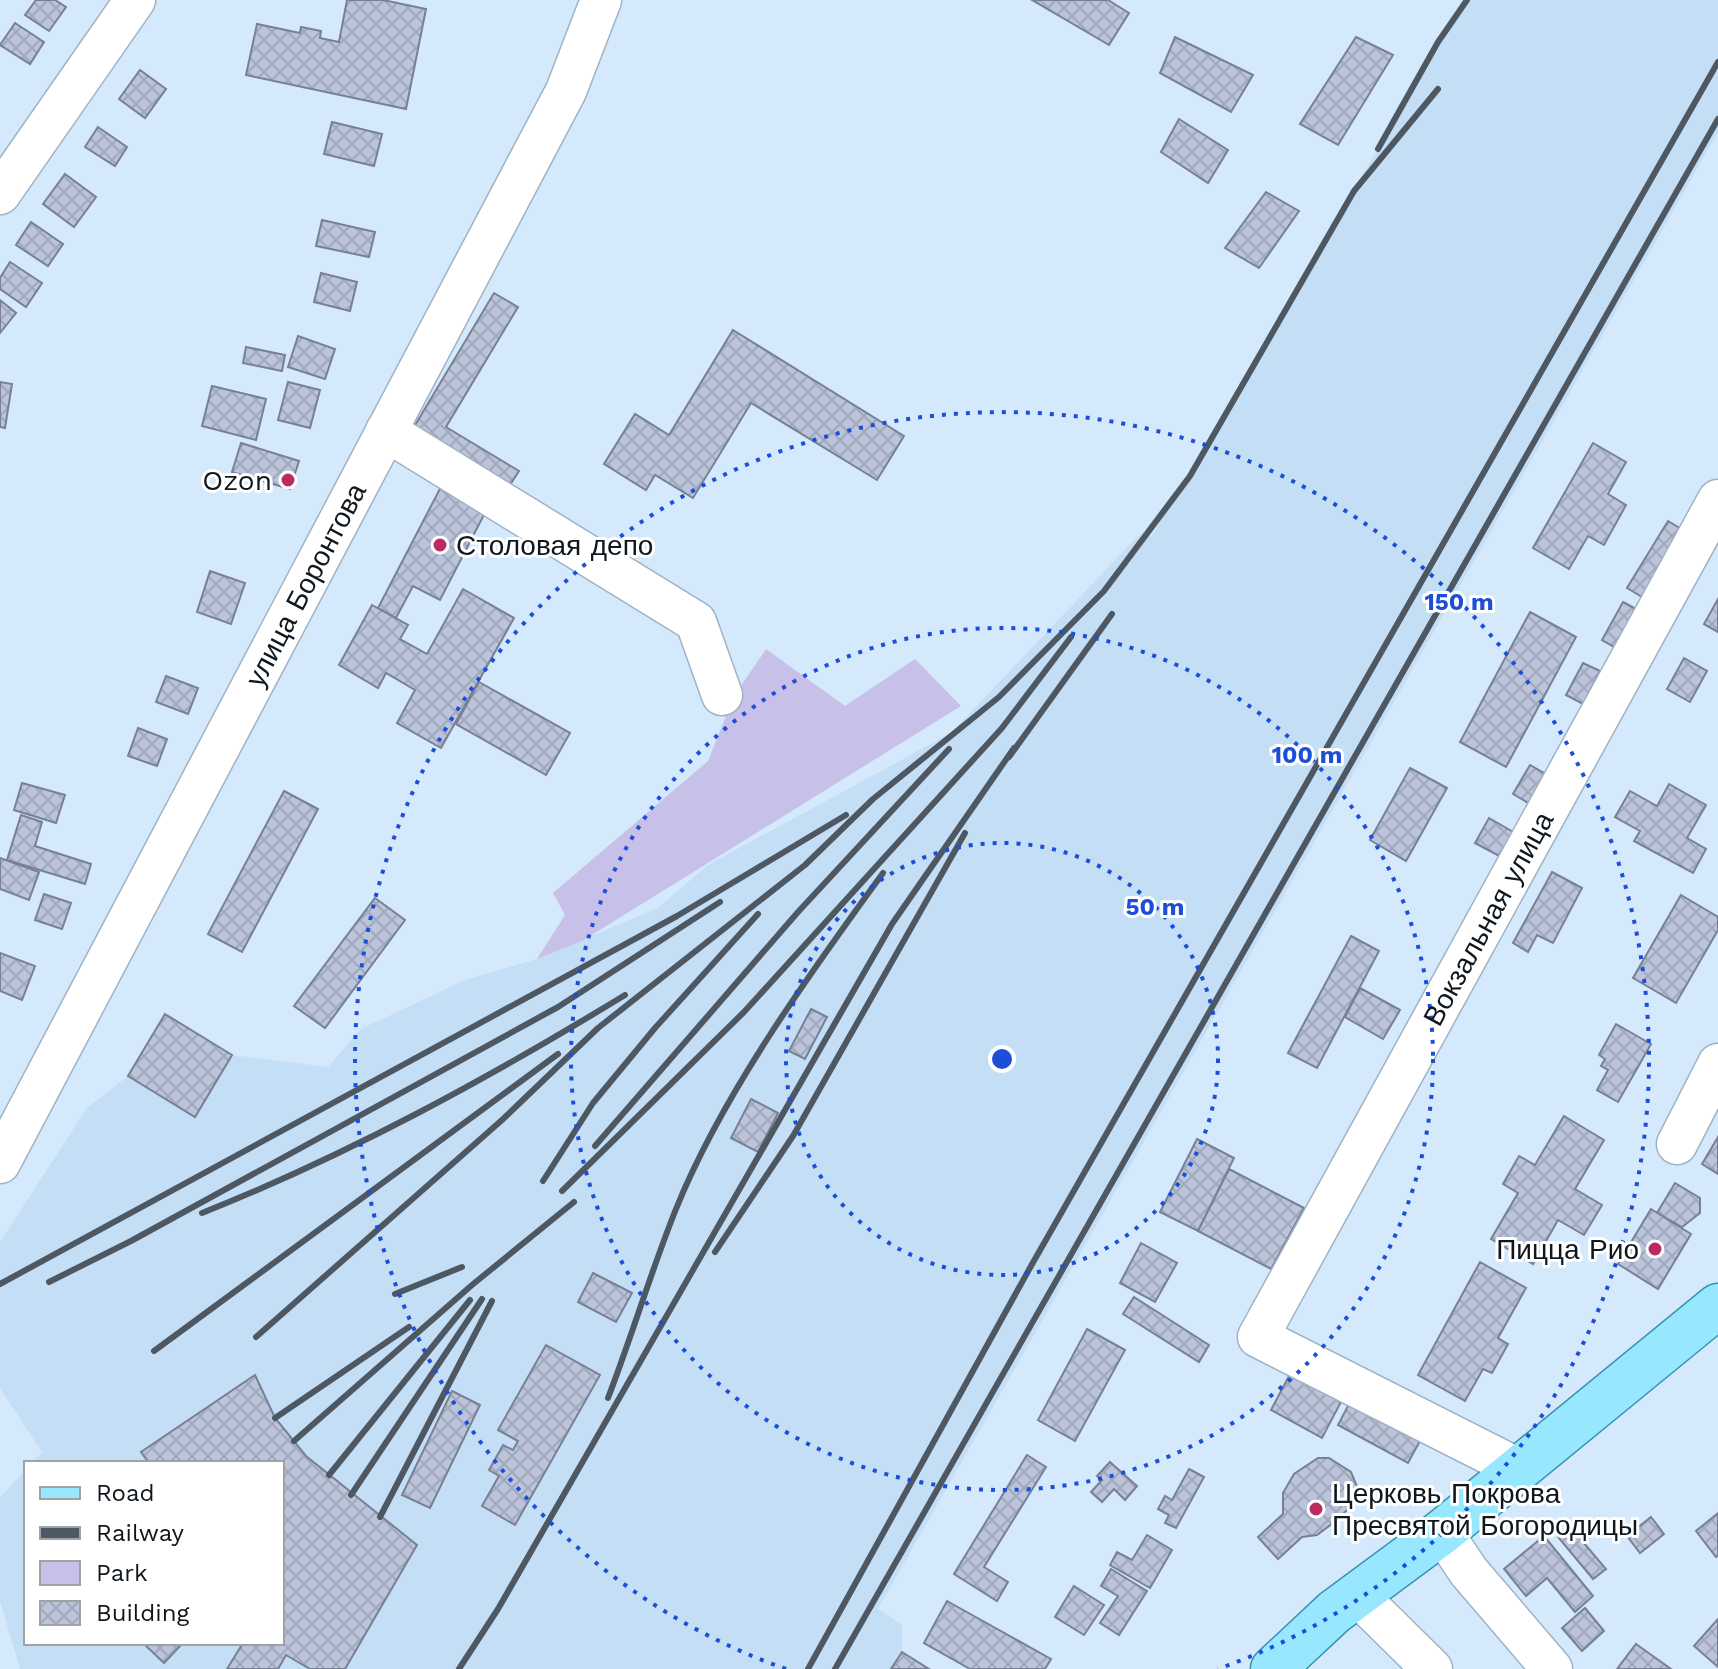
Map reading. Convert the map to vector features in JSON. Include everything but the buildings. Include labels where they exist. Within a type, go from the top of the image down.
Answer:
[{"type":"main road","points":[[1273,1669],[1357,1595],[1442,1532],[1718,1306]]},
{"type":"street","points":[[0,194],[135,0]]},
{"type":"street","name":"улица Боронтова","points":[[0,1163],[566,91],[601,0]]},
{"type":"street","points":[[386,431],[696,622],[722,695]]},
{"type":"street","name":"Вокзальная улица","points":[[1519,1469],[1258,1337],[1718,500]]},
{"type":"street","points":[[1677,1144],[1718,1064]]},
{"type":"street","points":[[1442,1532],[1469,1572],[1552,1669]]},
{"type":"street","points":[[1357,1595],[1432,1669]]},
{"type":"shaded area","points":[[1465,0],[1718,0],[1718,132],[878,1609],[902,1625],[902,1652],[893,1669],[20,1669],[0,1601],[0,1498],[24,1471],[24,1645],[284,1645],[284,1461],[34,1461],[42,1452],[0,1388],[0,1242],[87,1108],[128,1076],[195,1117],[232,1055],[328,1067],[361,1029],[465,980],[537,959],[658,908],[708,865],[951,733],[1135,539],[1144,532],[1151,537]]},
{"type":"green space","points":[[766,649],[845,706],[915,659],[961,706],[582,941],[537,959],[565,915],[553,893],[708,761],[734,696]]},
{"type":"railway","points":[[1378,149],[1438,42],[1467,0]]},
{"type":"railway","points":[[808,1669],[1031,1266],[1718,62]]},
{"type":"railway","points":[[256,1337],[502,1120],[598,1028],[805,865],[873,799],[999,697],[1104,591],[1190,476],[1354,191],[1438,89]]},
{"type":"railway","points":[[835,1669],[1718,119]]},
{"type":"railway","points":[[1009,757],[1112,614]]},
{"type":"railway","points":[[562,1191],[744,1012],[1002,728],[1071,637]]},
{"type":"railway","points":[[459,1669],[498,1609],[892,924],[1014,748]]},
{"type":"railway","points":[[595,1146],[798,912],[949,749]]},
{"type":"railway","points":[[0,1284],[677,916],[846,815]]},
{"type":"railway","points":[[715,1252],[793,1136],[965,833]]},
{"type":"railway","points":[[608,1398],[676,1209],[717,1122],[769,1036],[883,873]]},
{"type":"railway","points":[[49,1282],[131,1241],[558,1007],[720,902]]},
{"type":"railway","points":[[543,1181],[593,1103],[655,1028],[758,914]]},
{"type":"railway","points":[[202,1213],[311,1166],[418,1113],[625,995]]},
{"type":"railway","points":[[154,1351],[558,1054]]},
{"type":"railway","points":[[294,1441],[472,1285],[574,1202]]},
{"type":"railway","points":[[395,1294],[462,1267]]},
{"type":"railway","points":[[351,1495],[482,1299]]},
{"type":"railway","points":[[329,1475],[470,1300]]},
{"type":"railway","points":[[380,1517],[492,1301]]},
{"type":"railway","points":[[275,1418],[409,1327]]},
{"type":"place","name":"Ozon","points":[[288,480]]},
{"type":"place","name":"Столовая депо","points":[[440,545]]},
{"type":"place","name":"Пицца Рио","points":[[1655,1249]]},
{"type":"place","name":"Церковь Покрова Пресвятой Богородицы","points":[[1316,1509]]}]
